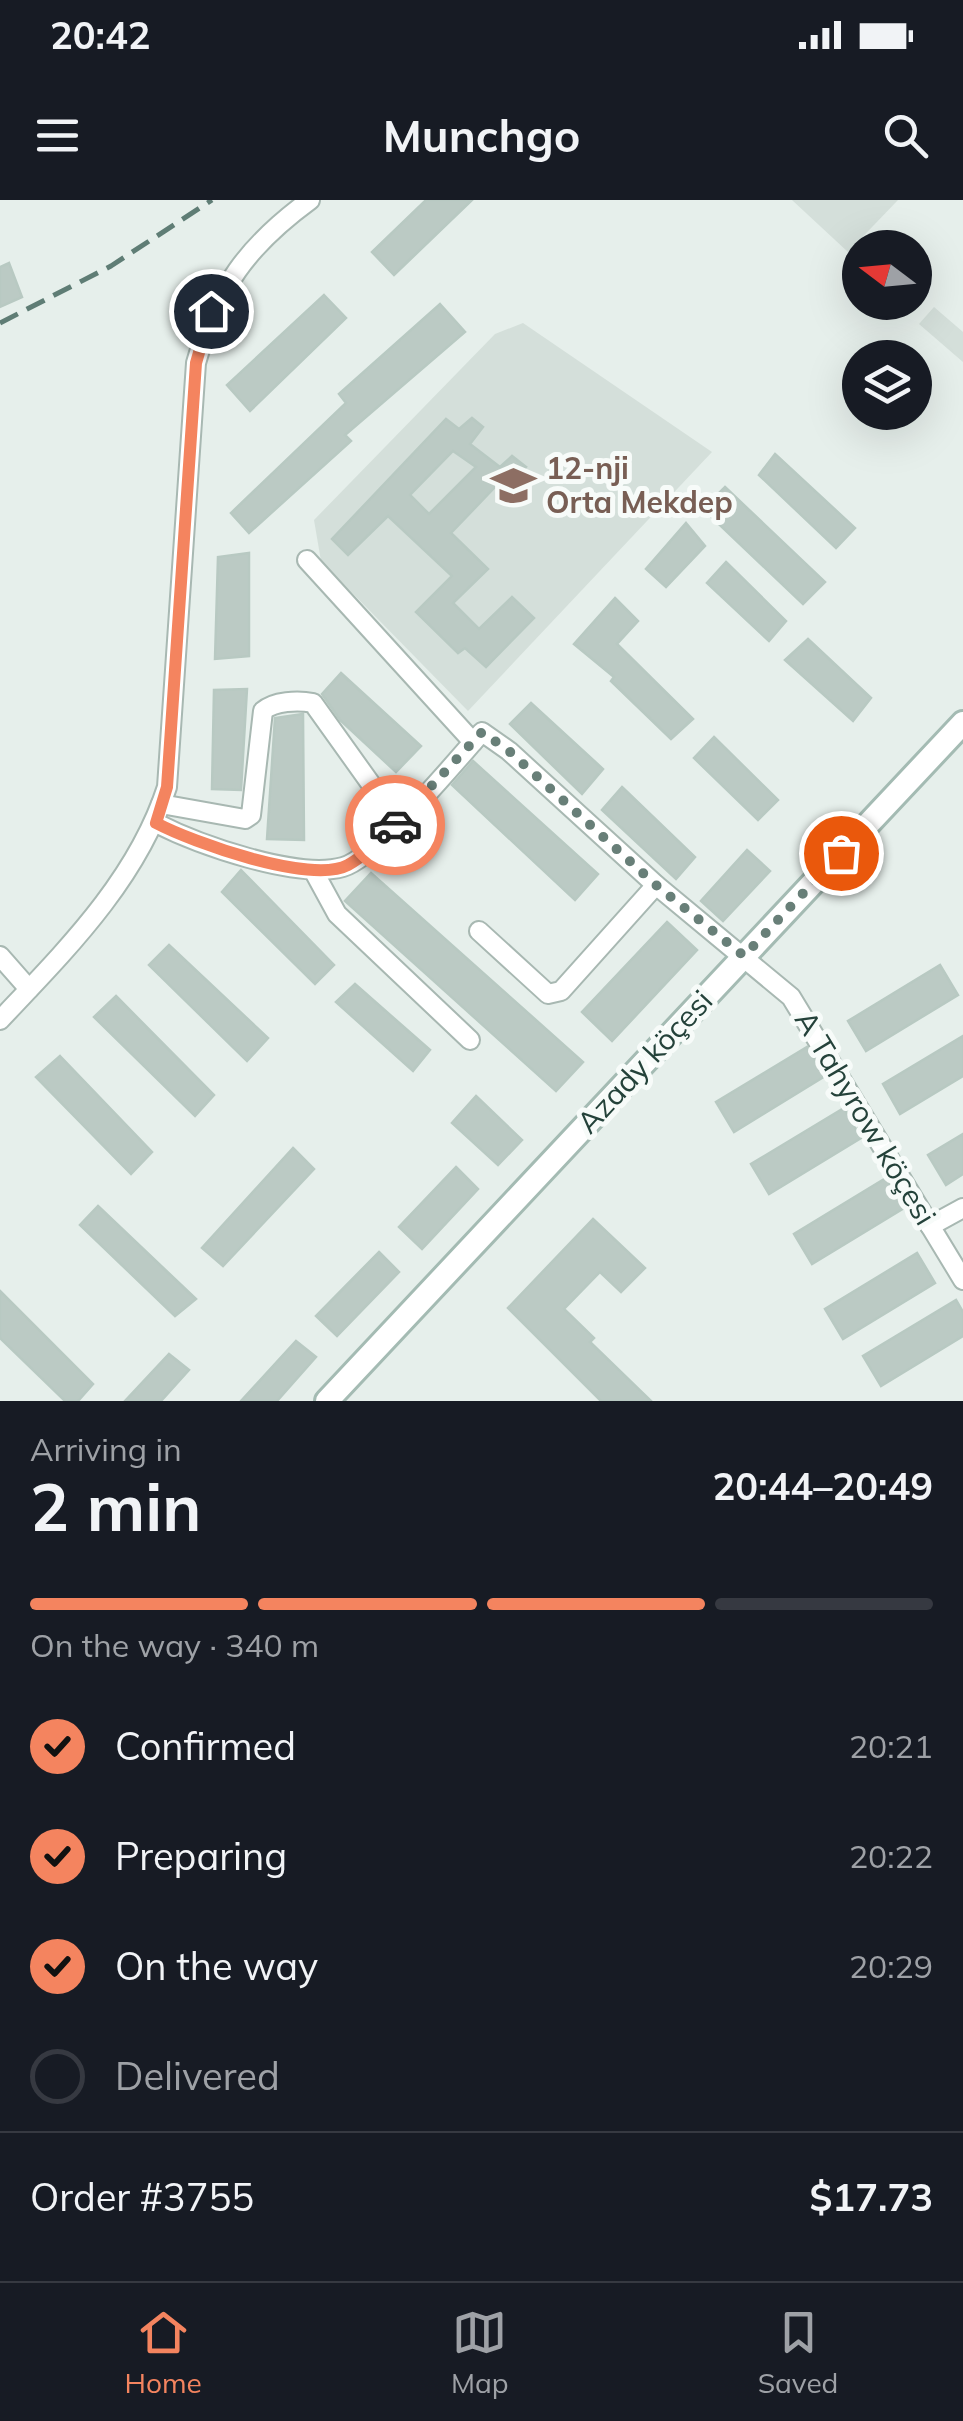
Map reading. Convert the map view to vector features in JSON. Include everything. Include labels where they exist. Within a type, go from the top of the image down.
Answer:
[{"type":"main road","name":"Azady köçesi","points":[[328,1401],[963,723]]},
{"type":"street","points":[[0,1020],[118,886],[156,823],[167,787],[196,363],[211,311],[244,259],[310,200]]},
{"type":"street","name":"A Tahyrow köçesi","points":[[307,560],[477,737],[509,751],[656,885],[791,997],[963,1280]]},
{"type":"street","points":[[162,804],[245,820],[251,816],[263,711],[269,705],[302,701],[312,703],[398,822]]},
{"type":"street","points":[[156,823],[198,845],[313,870],[345,867],[398,822],[477,737]]},
{"type":"street","points":[[313,870],[337,914],[470,1040]]},
{"type":"street","points":[[479,931],[548,994],[561,991],[656,885]]},
{"type":"street","points":[[0,956],[29,989]]},
{"type":"street","points":[[930,1226],[963,1208]]},
{"type":"shaded area","points":[[792,200],[898,200],[869,230],[842,230],[842,246]]},
{"type":"shaded area","points":[[934,307],[963,332],[963,362],[919,324],[932,320]]},
{"type":"shaded area","name":"12-nji Orta Mekdep","points":[[523,323],[712,452],[468,711],[321,561],[314,520],[495,334]]},
{"type":"building","points":[[426,200],[472,200],[394,275],[372,252]]},
{"type":"building","points":[[9,263],[22,297],[0,307],[0,267]]},
{"type":"building","points":[[324,295],[346,318],[250,411],[227,385]]},
{"type":"building","points":[[440,304],[465,332],[345,435],[351,441],[249,533],[231,513],[346,403],[339,394]]},
{"type":"building","points":[[472,418],[483,427],[470,444],[500,467],[512,456],[526,467],[502,492],[495,487],[451,533],[488,569],[453,603],[479,629],[512,597],[534,618],[486,667],[465,648],[458,653],[416,612],[452,576],[388,516],[348,555],[332,539],[446,419],[459,429]],"holes":[[[453,451],[476,467],[429,514],[410,495]]]},
{"type":"building","points":[[775,454],[855,528],[836,548],[759,475]]},
{"type":"building","points":[[725,487],[825,582],[803,604],[703,509]]},
{"type":"building","points":[[686,523],[705,546],[666,587],[646,569]]},
{"type":"building","points":[[249,553],[249,656],[215,659],[218,557]]},
{"type":"building","points":[[726,562],[786,621],[769,641],[707,583]]},
{"type":"building","points":[[615,598],[638,621],[617,644],[693,719],[671,739],[611,681],[614,677],[574,644]]},
{"type":"building","points":[[808,639],[871,698],[853,721],[785,660]]},
{"type":"building","points":[[341,673],[421,746],[396,772],[340,720],[322,694]]},
{"type":"building","points":[[247,689],[241,790],[212,789],[214,690]]},
{"type":"building","points":[[531,703],[603,769],[582,794],[510,724]]},
{"type":"building","points":[[303,714],[304,840],[267,839],[275,718]]},
{"type":"building","points":[[714,737],[778,800],[758,820],[694,758]]},
{"type":"building","points":[[473,761],[598,874],[575,900],[452,785]]},
{"type":"building","points":[[622,787],[695,857],[676,879],[602,810]]},
{"type":"building","points":[[747,850],[770,871],[723,921],[701,901]]},
{"type":"building","points":[[241,870],[334,965],[315,984],[222,892]]},
{"type":"building","points":[[371,873],[583,1062],[556,1091],[345,901]]},
{"type":"building","points":[[667,922],[697,950],[612,1041],[582,1012]]},
{"type":"building","points":[[169,945],[268,1038],[247,1061],[149,965]]},
{"type":"building","points":[[940,965],[958,995],[866,1051],[848,1021]]},
{"type":"building","points":[[355,984],[430,1050],[413,1071],[336,1002]]},
{"type":"building","points":[[116,996],[214,1095],[195,1116],[94,1017]]},
{"type":"building","points":[[963,1036],[963,1076],[900,1114],[883,1084]]},
{"type":"building","points":[[807,1047],[825,1076],[734,1132],[716,1102]]},
{"type":"building","points":[[60,1056],[152,1152],[131,1174],[36,1077]]},
{"type":"building","points":[[476,1096],[522,1140],[498,1165],[452,1123]]},
{"type":"building","points":[[844,1108],[861,1138],[769,1194],[751,1164]]},
{"type":"building","points":[[963,1134],[963,1174],[946,1185],[928,1155]]},
{"type":"building","points":[[293,1148],[314,1169],[223,1266],[202,1248]]},
{"type":"building","points":[[456,1167],[478,1189],[422,1249],[399,1227]]},
{"type":"building","points":[[886,1178],[904,1208],[812,1264],[794,1234]]},
{"type":"building","points":[[98,1206],[196,1299],[175,1316],[80,1225]]},
{"type":"building","points":[[593,1219],[645,1268],[621,1292],[600,1272],[564,1309],[594,1338],[590,1342],[651,1401],[601,1401],[508,1308]]},
{"type":"building","points":[[379,1252],[399,1272],[337,1336],[316,1316]]},
{"type":"building","points":[[917,1253],[935,1283],[843,1339],[825,1309]]},
{"type":"building","points":[[0,1291],[93,1384],[78,1401],[65,1401],[0,1338]]},
{"type":"building","points":[[956,1300],[963,1312],[963,1336],[881,1386],[863,1356]]},
{"type":"building","points":[[296,1341],[316,1357],[277,1401],[241,1401]]},
{"type":"building","points":[[169,1354],[189,1370],[161,1401],[125,1401]]},
{"type":"railway","points":[[0,323],[111,266],[212,200]]},
{"type":"way so far","points":[[395,825],[482,732],[509,751],[656,885],[744,956],[841,853]]},
{"type":"place","name":"12-nji Orta Mekdep","points":[[513,486]]},
{"type":"route","points":[[211,311],[196,363],[167,787],[156,823],[198,845],[313,870],[345,867],[395,825]]}]
